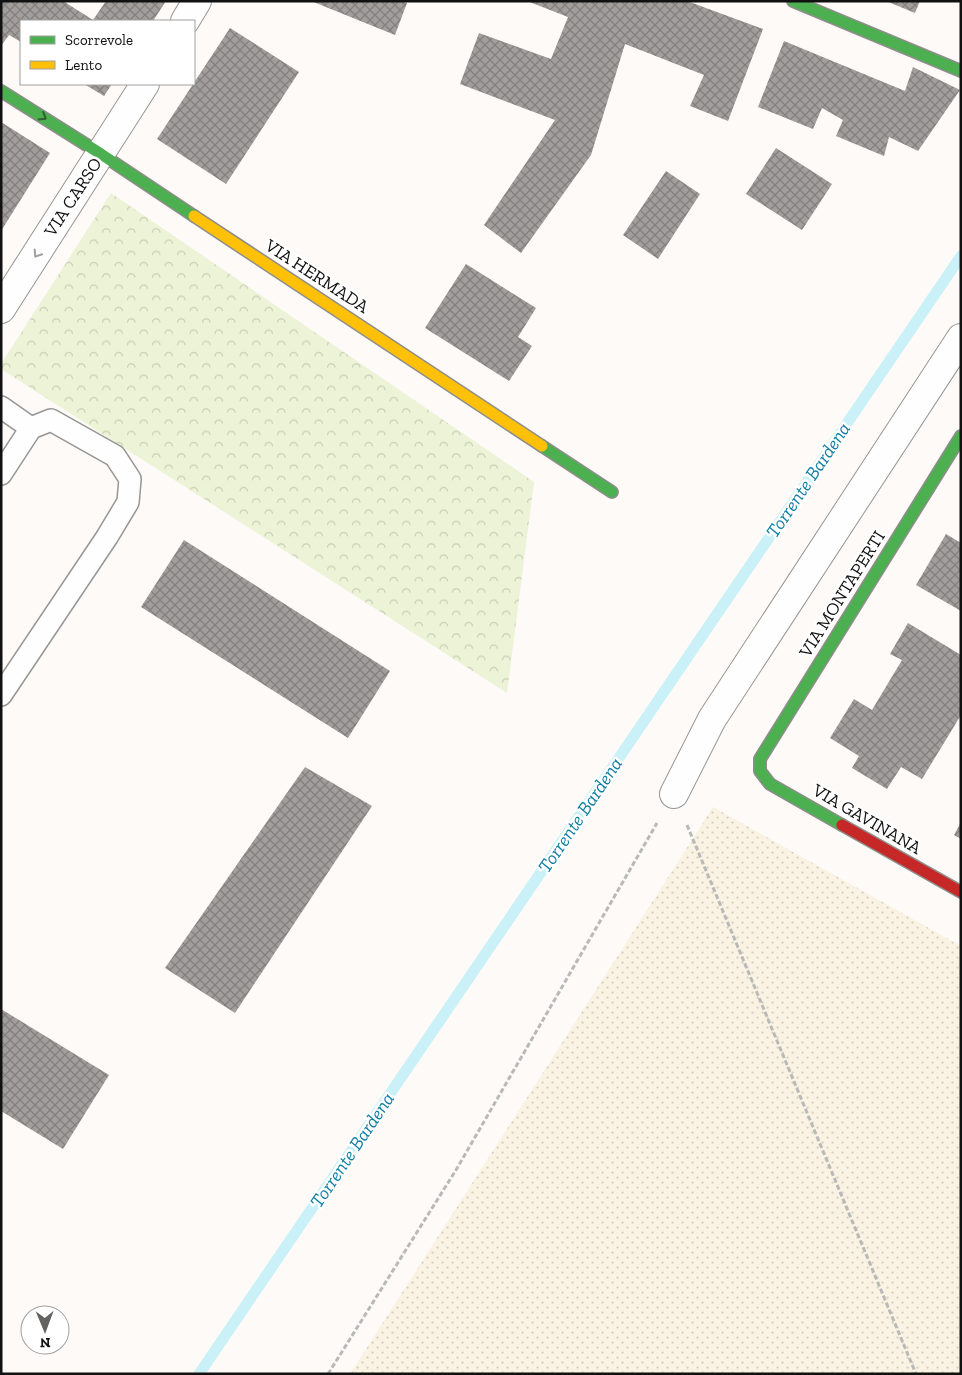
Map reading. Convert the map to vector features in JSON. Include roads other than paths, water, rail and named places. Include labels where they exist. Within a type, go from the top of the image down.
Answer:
[{"type":"street","points":[[186,20],[197,1]]},
{"type":"street","points":[[793,1],[961,71]]},
{"type":"street","name":"VIA CARSO","points":[[1,309],[144,85]]},
{"type":"street","name":"VIA HERMADA","points":[[1,91],[101,154],[612,492]]},
{"type":"street","points":[[674,794],[712,719],[961,338]]},
{"type":"street","name":"VIA MONTAPERTI","points":[[760,771],[760,758],[961,436]]},
{"type":"street","name":"VIA GAVINANA","points":[[760,771],[770,784],[961,892]]},
{"type":"lane","points":[[1,407],[31,428]]},
{"type":"lane","points":[[1,474],[31,428],[51,420],[115,456],[130,479],[128,502],[107,537],[1,695]]},
{"type":"waterway","name":"Torrente Bardena","points":[[199,1374],[961,256]]}]
